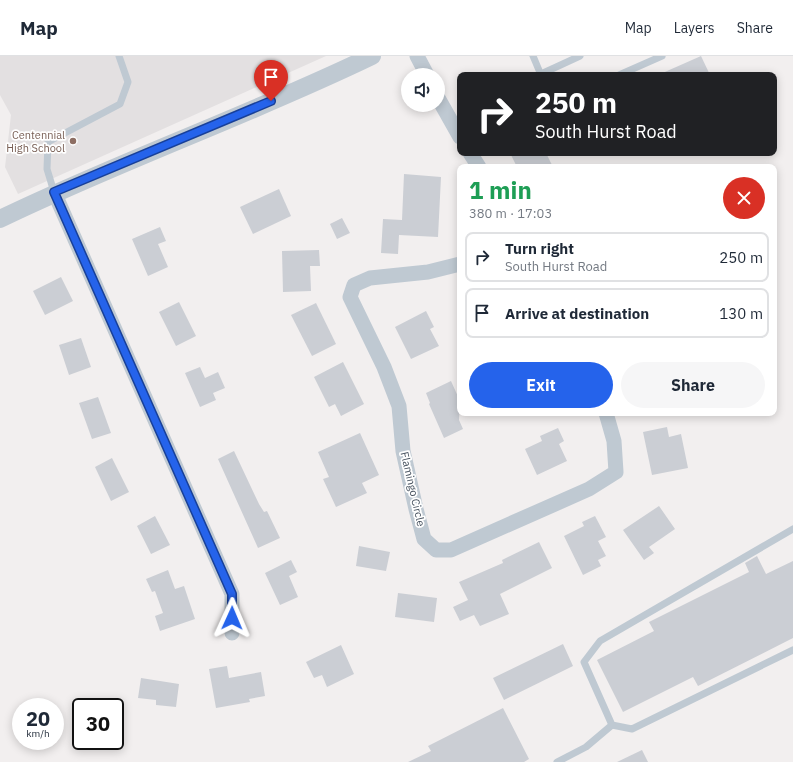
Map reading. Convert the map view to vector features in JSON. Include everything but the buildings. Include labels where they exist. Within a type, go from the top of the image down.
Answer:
[{"type":"street","points":[[0,219],[54,192],[324,79],[372,56]]},
{"type":"street","points":[[418,56],[424,68]]},
{"type":"street","points":[[445,110],[457,132]]},
{"type":"street","points":[[54,192],[232,594],[232,633]]},
{"type":"street","name":"Flamingo Circle","points":[[457,265],[428,272],[370,278],[354,286],[350,297],[384,367],[399,406],[403,451],[424,539],[436,550],[451,550],[589,489],[616,472],[614,441],[607,416]]},
{"type":"lane","points":[[54,192],[47,169],[48,142],[120,104],[128,82],[119,56]]},
{"type":"lane","points":[[532,56],[540,72]]},
{"type":"lane","points":[[545,72],[580,56]]},
{"type":"lane","points":[[626,72],[662,56]]},
{"type":"lane","points":[[612,725],[584,662],[600,641],[793,529]]},
{"type":"lane","points":[[612,725],[632,729],[793,650]]},
{"type":"lane","points":[[557,762],[586,747],[612,725]]},
{"type":"shaded area","name":"Centennial High School","points":[[0,56],[326,56],[18,194],[5,167],[11,115],[0,95]]},
{"type":"place","name":"Centennial High School","points":[[73,141]]},
{"type":"route","points":[[232,618],[232,594],[54,192],[271,101]]}]
